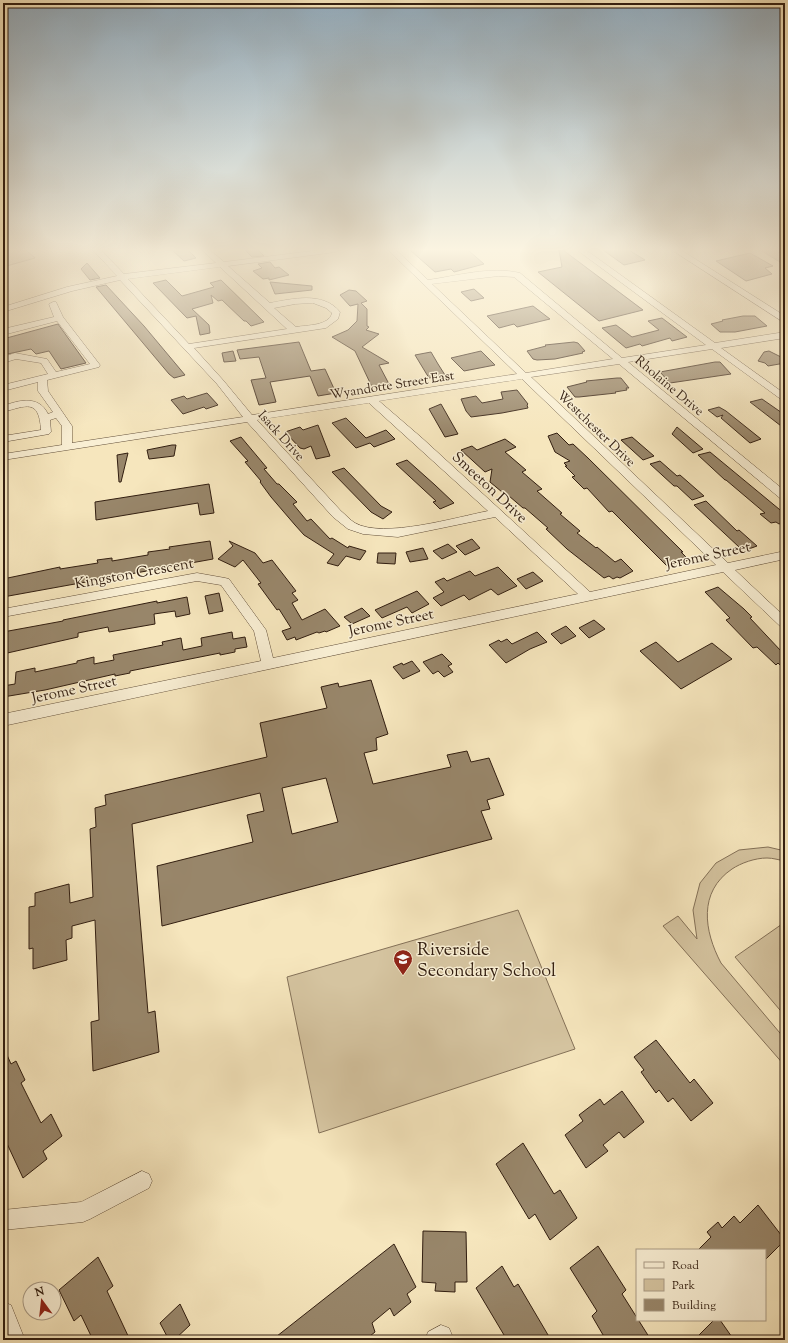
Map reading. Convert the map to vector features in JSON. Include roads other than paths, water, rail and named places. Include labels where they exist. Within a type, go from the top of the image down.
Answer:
[{"type":"street","points":[[3,388],[96,365],[57,313]]},
{"type":"street","name":"Isack Drive","points":[[155,313],[220,382],[251,419],[337,514],[352,526],[367,531],[398,533],[496,513]]},
{"type":"street","points":[[276,313],[294,330]]},
{"type":"street","points":[[186,347],[326,325],[335,317],[336,313]]},
{"type":"street","name":"Westchester Drive","points":[[459,313],[785,624]]},
{"type":"street","name":"Rholaine Drive","points":[[563,313],[785,496]]},
{"type":"street","points":[[668,313],[785,398]]},
{"type":"street","points":[[774,313],[785,320]]},
{"type":"street","points":[[3,332],[60,318]]},
{"type":"street","name":"Wyandotte Street East","points":[[3,457],[785,335]]},
{"type":"street","points":[[3,360],[15,356],[44,361],[54,376]]},
{"type":"street","points":[[42,378],[43,390],[67,426],[67,447]]},
{"type":"street","name":"Smeeton Drive","points":[[372,400],[418,440],[588,597]]},
{"type":"street","points":[[3,408],[19,404],[33,404],[40,406],[45,418],[46,432],[3,439]]},
{"type":"street","points":[[45,418],[58,414]]},
{"type":"street","name":"Jerome Street","points":[[3,720],[785,555]]},
{"type":"street","name":"Kingston Crescent","points":[[3,613],[197,577],[225,582],[260,630],[268,665]]},
{"type":"street","points":[[3,1220],[83,1212],[142,1181]]},
{"type":"street","points":[[3,1312],[14,1340]]},
{"type":"street","points":[[436,1340],[441,1336],[443,1340]]},
{"type":"place","name":"Riverside Secondary School","points":[[403,976]]}]
